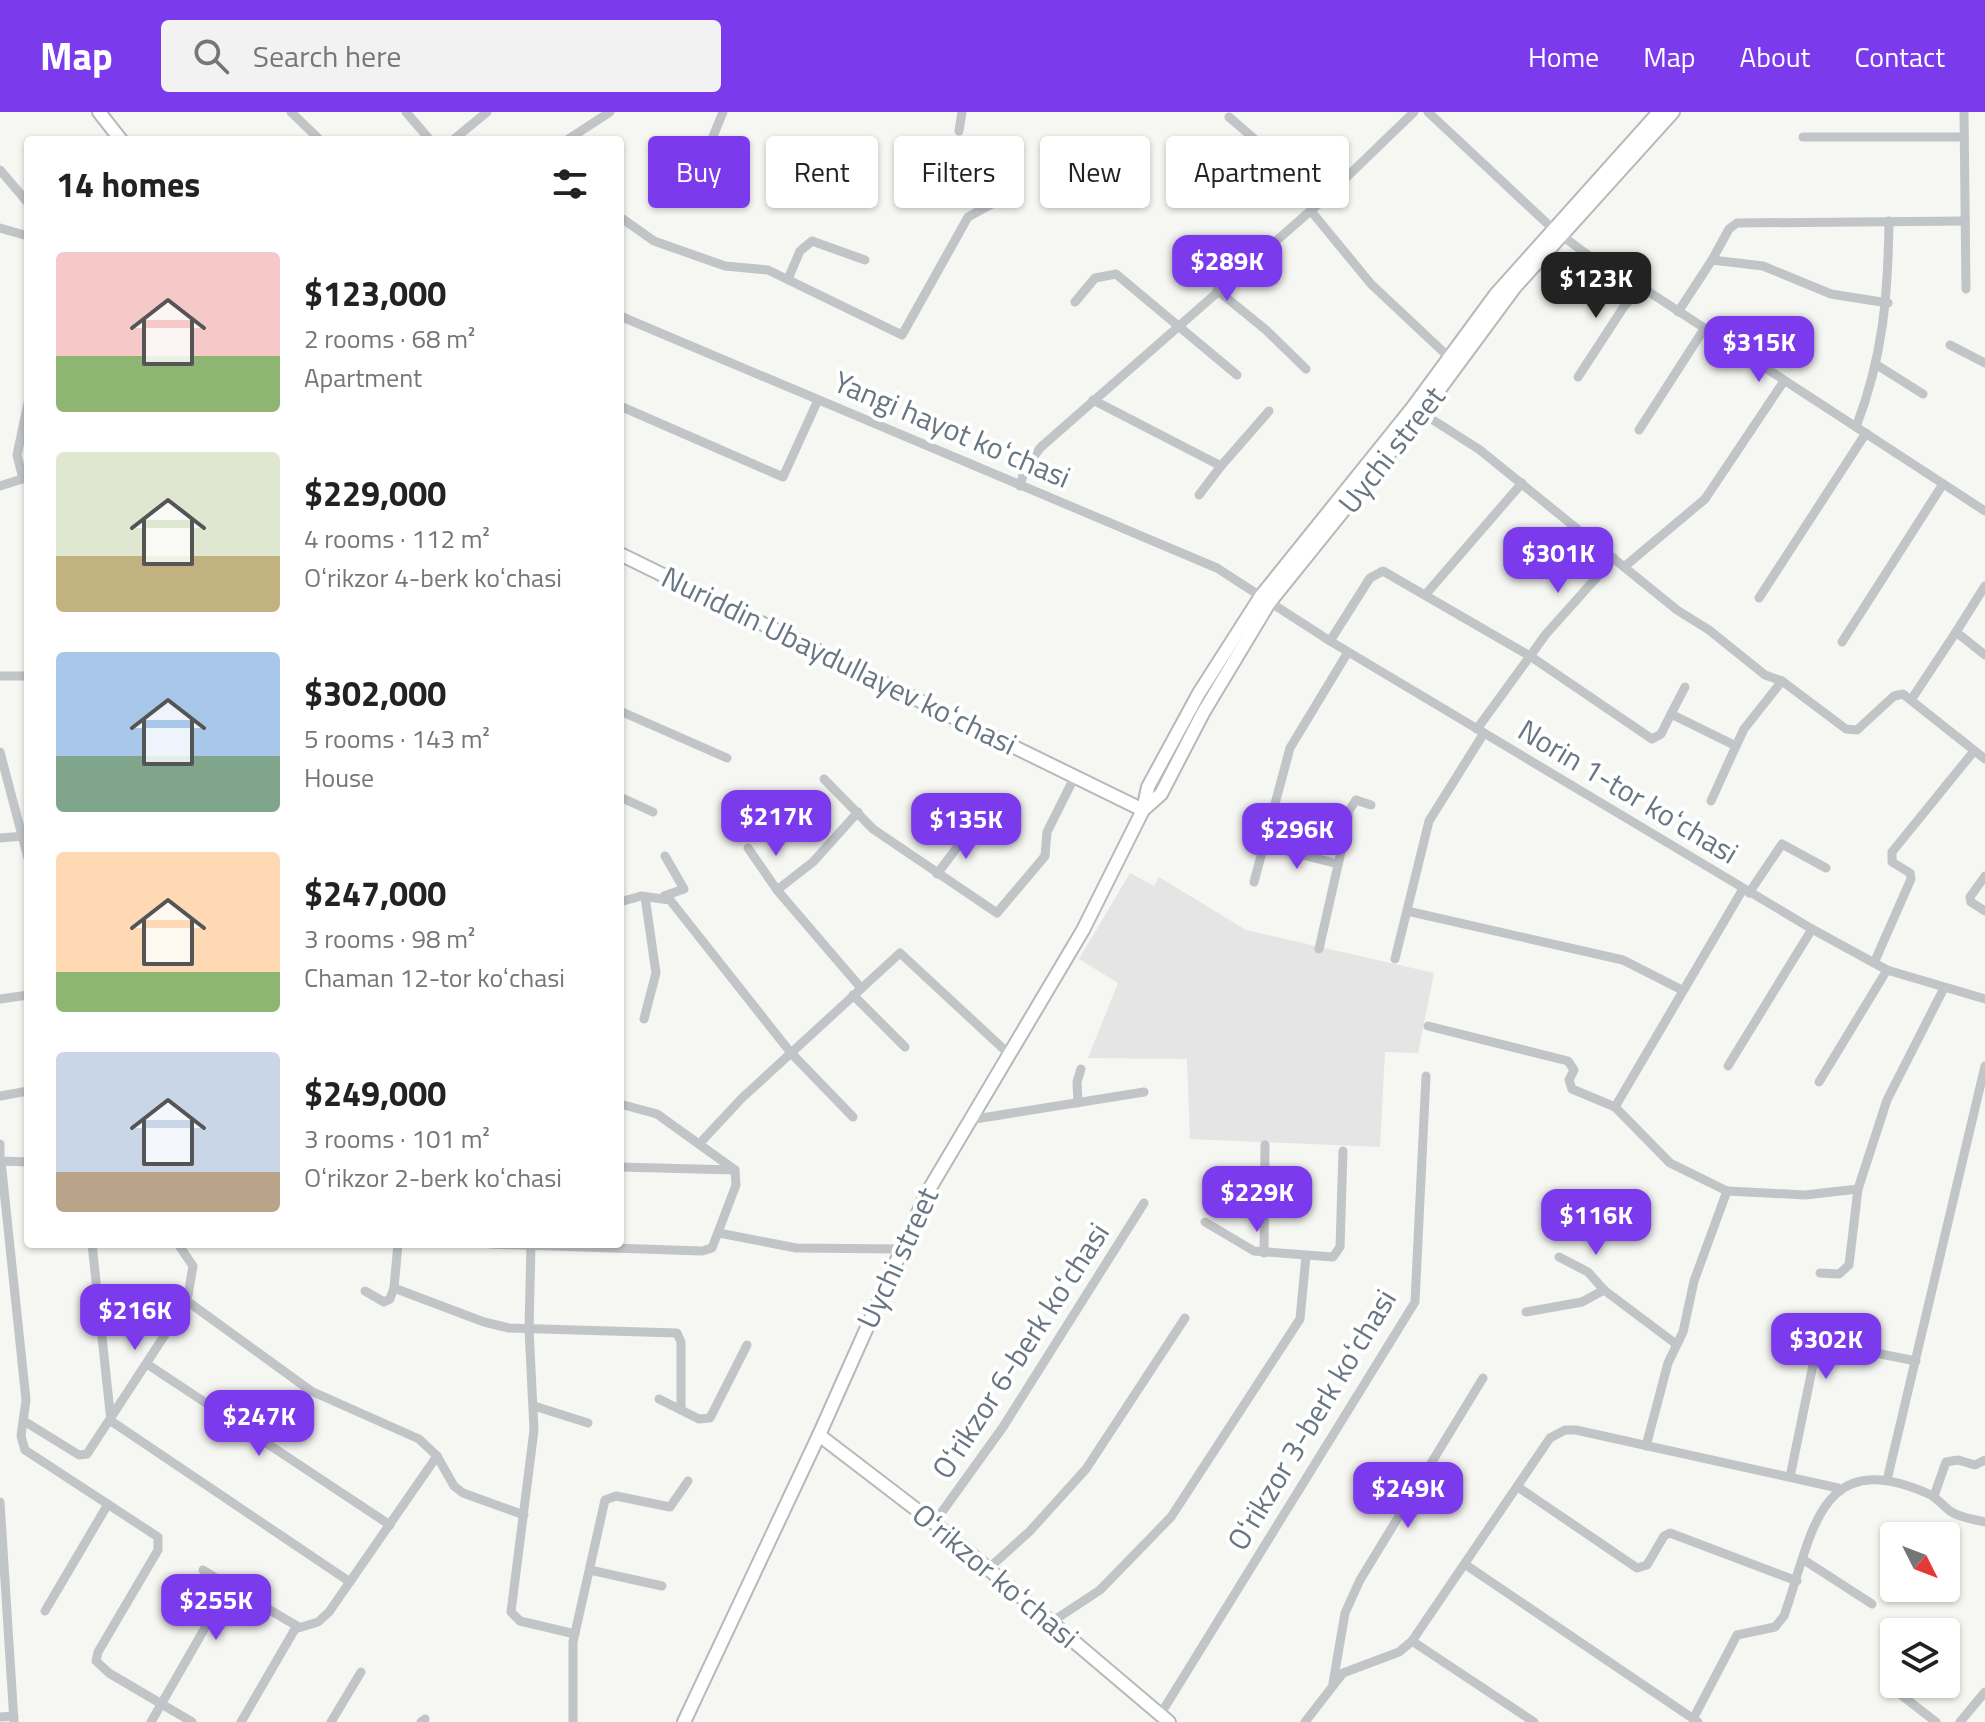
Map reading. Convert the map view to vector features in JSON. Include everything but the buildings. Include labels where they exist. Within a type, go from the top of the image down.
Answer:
[{"type":"main road","points":[[99,112],[118,136]]},
{"type":"main road","name":"Uychi street","points":[[1557,232],[1659,112]]},
{"type":"main road","name":"Uychi street","points":[[684,1722],[819,1435],[899,1249],[969,1120],[1083,930],[1143,810],[1148,787],[1199,693],[1265,600],[1454,362],[1496,294],[1673,112]]},
{"type":"main road","name":"Nuriddin Ubaydullayev koʻchasi","points":[[624,556],[1143,810]]},
{"type":"main road","name":"Oʻrikzor koʻchasi","points":[[819,1435],[989,1568],[1164,1718]]},
{"type":"street","points":[[291,112],[316,136]]},
{"type":"street","points":[[406,112],[427,136]]},
{"type":"street","points":[[458,136],[487,112]]},
{"type":"street","points":[[573,136],[610,112]]},
{"type":"street","points":[[713,136],[723,112]]},
{"type":"street","points":[[959,131],[962,112]]},
{"type":"street","points":[[1349,175],[1414,112]]},
{"type":"street","points":[[1428,112],[1557,232],[1624,282],[1643,288],[1985,511]]},
{"type":"street","points":[[1964,112],[1966,289]]},
{"type":"street","points":[[1229,117],[1251,136]]},
{"type":"street","points":[[1803,137],[1964,137]]},
{"type":"street","points":[[0,170],[24,198]]},
{"type":"street","points":[[624,220],[654,241],[678,251],[725,266],[757,268],[788,279],[895,335],[902,335],[906,333],[970,213],[981,208]]},
{"type":"street","points":[[1020,486],[1025,468],[1041,447],[1175,326],[1314,208]]},
{"type":"street","points":[[1311,211],[1371,284],[1454,362]]},
{"type":"street","points":[[1856,427],[1877,365],[1888,303],[1889,221]]},
{"type":"street","points":[[1678,312],[1729,229],[1737,223],[1965,221]]},
{"type":"street","points":[[0,228],[24,235]]},
{"type":"street","points":[[788,279],[800,251],[812,241],[865,260]]},
{"type":"street","points":[[1712,260],[1763,266],[1831,294],[1888,303]]},
{"type":"street","points":[[1075,302],[1095,278],[1116,274],[1237,375]]},
{"type":"street","points":[[1578,377],[1620,311],[1643,288]]},
{"type":"street","points":[[1217,290],[1266,330],[1306,369]]},
{"type":"street","name":"Yangi hayot koʻchasi","points":[[624,318],[1184,553],[1217,568],[1265,600]]},
{"type":"street","points":[[1639,430],[1704,329]]},
{"type":"street","points":[[1950,345],[1985,363]]},
{"type":"street","points":[[1877,365],[1923,394]]},
{"type":"street","points":[[1624,567],[1705,499],[1784,381]]},
{"type":"street","points":[[624,408],[783,477],[818,400]]},
{"type":"street","points":[[1093,400],[1221,466]]},
{"type":"street","points":[[1418,410],[1522,483],[1549,510],[1765,675],[1782,681],[1852,731],[1862,726],[1894,696],[1903,694],[1985,759]]},
{"type":"street","points":[[1199,495],[1269,411]]},
{"type":"street","points":[[24,422],[17,455],[24,475]]},
{"type":"street","points":[[1759,598],[1866,433]]},
{"type":"street","points":[[0,486],[24,478]]},
{"type":"street","points":[[1426,594],[1522,483]]},
{"type":"street","points":[[1842,642],[1943,484]]},
{"type":"street","points":[[1395,959],[1429,821],[1437,801],[1530,656],[1614,558]]},
{"type":"street","points":[[1330,641],[1376,572],[1389,572],[1530,656],[1652,739],[1661,734],[1685,687]]},
{"type":"street","points":[[1911,700],[1985,586]]},
{"type":"street","name":"Norin 1-tor koʻchasi","points":[[1265,600],[1812,929],[1887,970],[1985,999]]},
{"type":"street","points":[[1956,632],[1985,655]]},
{"type":"street","points":[[1254,882],[1290,748],[1348,652]]},
{"type":"street","points":[[0,676],[24,676]]},
{"type":"street","points":[[1711,801],[1744,729],[1782,681]]},
{"type":"street","points":[[624,713],[727,758]]},
{"type":"street","points":[[1671,714],[1736,746]]},
{"type":"street","points":[[1874,963],[1911,879],[1910,873],[1892,862],[1892,852],[1974,751]]},
{"type":"street","points":[[0,752],[24,833]]},
{"type":"street","points":[[824,779],[873,829],[994,913],[1000,912],[1045,856],[1047,832],[1075,776]]},
{"type":"street","points":[[624,799],[653,812]]},
{"type":"street","points":[[1350,809],[1354,801],[1371,805]]},
{"type":"street","points":[[777,890],[829,847],[858,812]]},
{"type":"street","points":[[937,874],[971,829]]},
{"type":"street","points":[[1319,949],[1345,834]]},
{"type":"street","points":[[0,838],[24,836]]},
{"type":"street","points":[[1615,1107],[1682,990],[1746,891],[1782,844],[1826,868]]},
{"type":"street","points":[[1264,845],[1338,864]]},
{"type":"street","points":[[748,848],[857,992],[905,1047]]},
{"type":"street","points":[[624,901],[664,897],[684,890],[665,856]]},
{"type":"street","points":[[1985,876],[1970,897],[1971,902],[1985,911]]},
{"type":"street","points":[[644,1019],[656,973],[645,897]]},
{"type":"street","points":[[664,897],[674,904],[791,1053],[853,1117]]},
{"type":"street","points":[[1407,911],[1623,960],[1682,990]]},
{"type":"street","points":[[1728,1066],[1812,929]]},
{"type":"street","points":[[700,1143],[791,1053],[903,953],[1010,1055]]},
{"type":"street","points":[[1819,1082],[1887,970]]},
{"type":"street","points":[[1820,1273],[1839,1274],[1849,1265],[1858,1189],[1887,1100],[1944,988]]},
{"type":"street","points":[[0,999],[24,996]]},
{"type":"street","points":[[1428,1026],[1562,1059],[1574,1070],[1569,1080],[1572,1089],[1615,1107],[1670,1163],[1727,1191],[1805,1195],[1858,1189]]},
{"type":"street","points":[[1887,1480],[1982,1096],[1985,1066]]},
{"type":"street","points":[[1078,1103],[1077,1082],[1081,1069]]},
{"type":"street","name":"Oʻrikzor 3-berk koʻchasi","points":[[1164,1718],[1415,1302],[1426,1076]]},
{"type":"street","points":[[0,1096],[24,1092]]},
{"type":"street","points":[[969,1120],[1144,1092]]},
{"type":"street","points":[[616,1248],[702,1251],[712,1248],[738,1179],[735,1170],[657,1114],[624,1105]]},
{"type":"street","points":[[0,1144],[26,1400],[21,1436],[25,1450],[155,1535],[160,1545],[98,1652],[96,1661],[109,1673],[192,1722]]},
{"type":"street","points":[[1264,1253],[1265,1145]]},
{"type":"street","points":[[1205,1222],[1250,1250],[1333,1257],[1339,1252],[1343,1151]]},
{"type":"street","points":[[1,1161],[24,1162]]},
{"type":"street","points":[[624,1167],[735,1170]]},
{"type":"street","points":[[1646,1446],[1676,1344],[1683,1332],[1694,1281],[1727,1191]]},
{"type":"street","name":"Oʻrikzor 6-berk koʻchasi","points":[[934,1523],[1003,1427],[1144,1203]]},
{"type":"street","points":[[719,1233],[796,1248],[899,1249]]},
{"type":"street","points":[[92,1248],[111,1421],[350,1582]]},
{"type":"street","points":[[24,1421],[83,1455],[91,1450],[187,1301],[193,1266],[181,1248]]},
{"type":"street","points":[[365,1291],[384,1302],[390,1299],[398,1248]]},
{"type":"street","points":[[531,1248],[529,1329],[534,1406],[511,1612],[517,1620],[575,1634]]},
{"type":"street","points":[[1050,1623],[1100,1590],[1171,1517],[1300,1319],[1306,1256]]},
{"type":"street","points":[[1559,1257],[1588,1272],[1604,1290],[1676,1344]]},
{"type":"street","points":[[394,1288],[484,1322],[529,1329],[677,1333],[681,1342],[681,1410]]},
{"type":"street","points":[[1526,1312],[1582,1302],[1604,1290]]},
{"type":"street","points":[[187,1301],[311,1391],[413,1436],[437,1456],[454,1486],[463,1493],[524,1515]]},
{"type":"street","points":[[989,1568],[1075,1483],[1185,1318]]},
{"type":"street","points":[[1790,1477],[1814,1360],[1825,1343],[1916,1361]]},
{"type":"street","points":[[659,1399],[699,1419],[710,1418],[747,1345]]},
{"type":"street","points":[[147,1364],[390,1525]]},
{"type":"street","points":[[1333,1683],[1345,1613],[1360,1580],[1483,1378]]},
{"type":"street","points":[[534,1406],[588,1423]]},
{"type":"street","points":[[1305,1722],[1343,1673],[1399,1652],[1412,1641],[1550,1438],[1565,1430],[1838,1488]]},
{"type":"street","points":[[203,1570],[297,1626],[312,1625],[325,1618],[437,1456]]},
{"type":"street","points":[[1934,1496],[1946,1462],[1958,1460],[1975,1465],[1985,1460]]},
{"type":"street","points":[[1466,1565],[1696,1721],[1737,1635],[1768,1629],[1780,1623],[1822,1510],[1838,1488],[1855,1481],[1887,1480],[1934,1496],[1954,1514],[1985,1522]]},
{"type":"street","points":[[573,1722],[575,1634],[605,1500],[616,1496],[670,1507],[688,1481]]},
{"type":"street","points":[[1518,1487],[1637,1568],[1647,1565],[1664,1536],[1670,1533],[1797,1581]]},
{"type":"street","points":[[0,1502],[4,1635],[14,1719],[0,1717]]},
{"type":"street","points":[[45,1611],[108,1504]]},
{"type":"street","points":[[1804,1560],[1872,1604]]},
{"type":"street","points":[[590,1570],[662,1586]]},
{"type":"street","points":[[151,1722],[229,1586]]},
{"type":"street","points":[[241,1722],[297,1626]]},
{"type":"street","points":[[1412,1641],[1534,1722]]},
{"type":"street","points":[[331,1722],[361,1672]]},
{"type":"street","points":[[1960,1722],[1985,1692]]},
{"type":"street","points":[[1905,1698],[1936,1722]]},
{"type":"shaded area","points":[[1130,873],[1154,886],[1159,877],[1246,930],[1434,973],[1418,1053],[1385,1052],[1380,1147],[1190,1139],[1187,1059],[1088,1058],[1118,983],[1079,959]]},
{"type":"tunnel","points":[[1345,834],[1350,809]]}]
